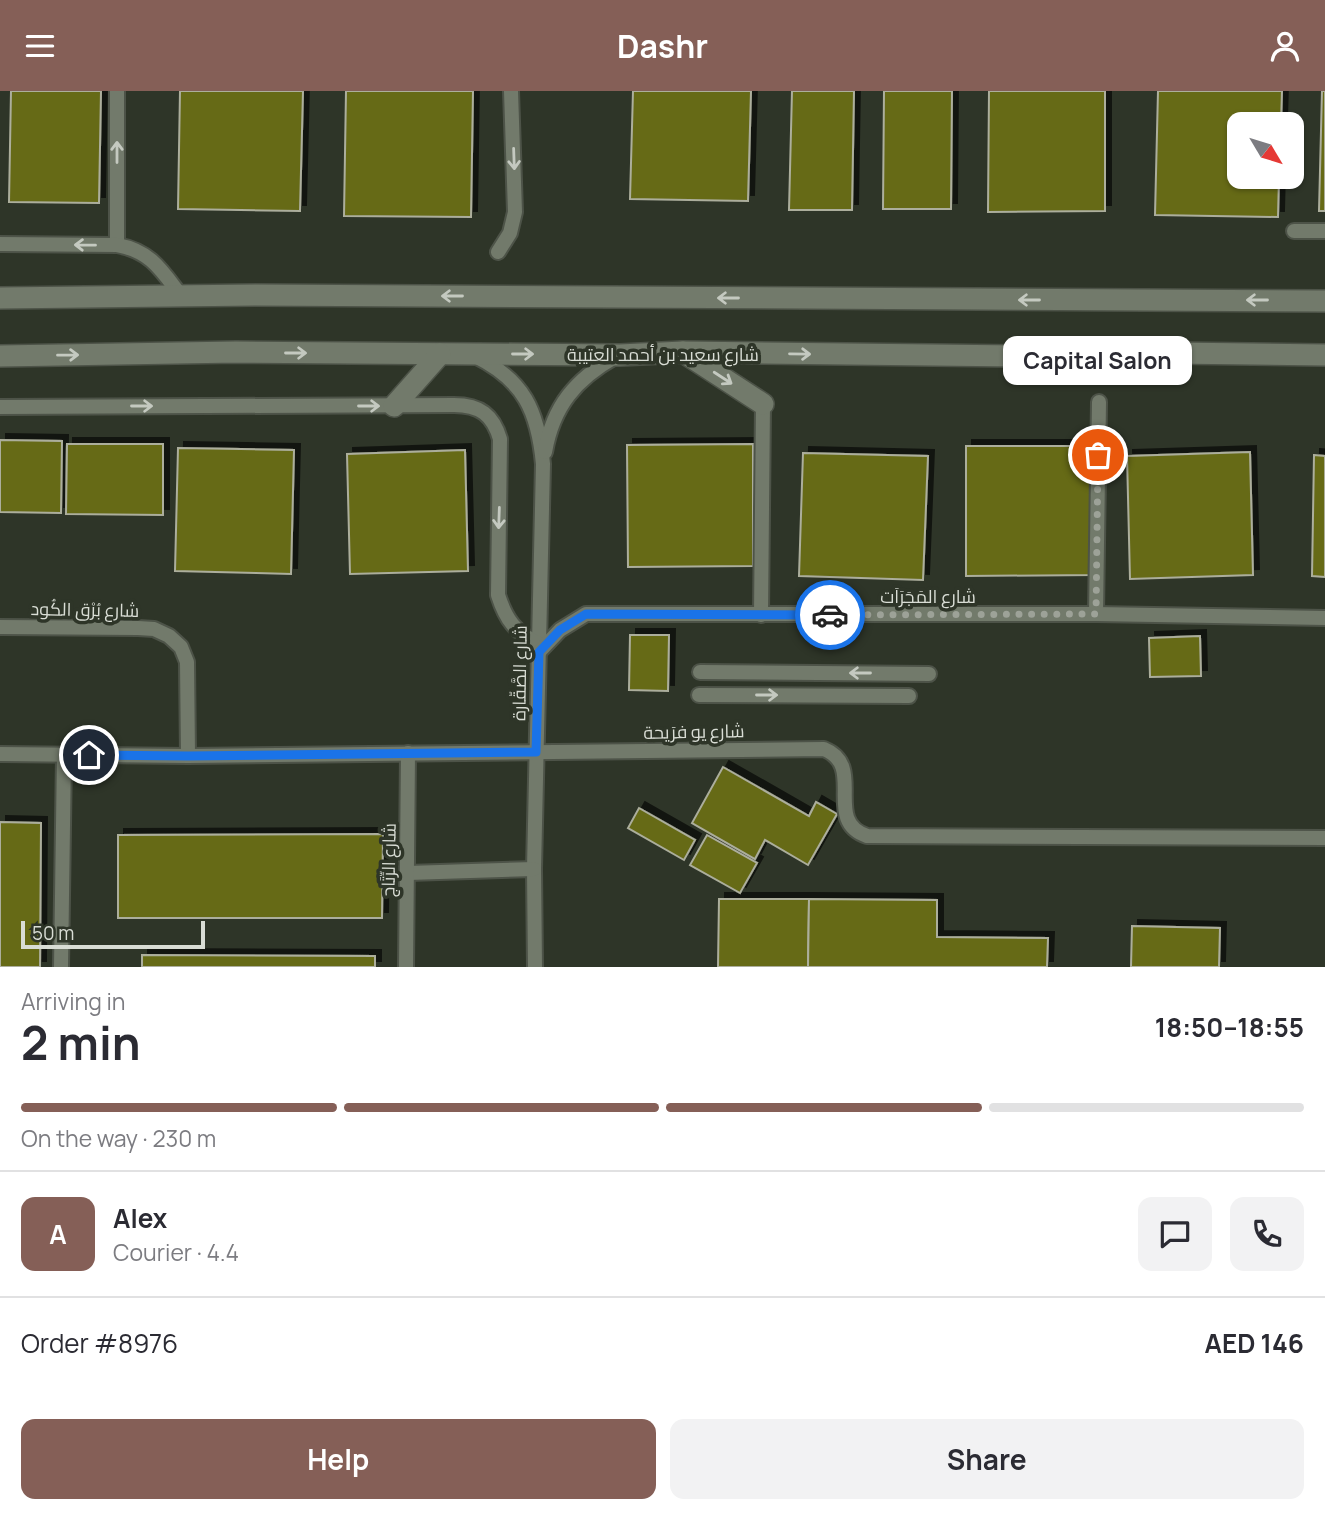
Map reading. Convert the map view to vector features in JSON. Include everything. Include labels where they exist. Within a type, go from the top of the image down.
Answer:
[{"type":"main road","points":[[0,298],[255,295],[1325,301]]},
{"type":"main road","name":"شارع سعيد بن أحمد العتيبة","points":[[0,356],[236,352],[1325,355]]},
{"type":"main road","points":[[683,352],[763,404]]},
{"type":"main road","points":[[394,406],[440,354]]},
{"type":"lane","points":[[117,91],[117,245]]},
{"type":"lane","points":[[498,252],[510,233],[515,212],[511,91]]},
{"type":"lane","points":[[1294,231],[1325,230]]},
{"type":"lane","points":[[0,244],[117,245],[138,250],[157,265],[181,296]]},
{"type":"lane","name":"شارع الصَّقّارة","points":[[469,354],[491,364],[509,378],[525,396],[535,417],[541,444],[543,464],[534,869],[536,967]]},
{"type":"lane","name":"شارع الصَّقّارة","points":[[543,464],[548,436],[558,410],[574,387],[595,368],[620,355]]},
{"type":"lane","points":[[1096,614],[1099,403]]},
{"type":"lane","points":[[761,615],[763,404]]},
{"type":"lane","points":[[0,407],[467,405],[479,410],[489,417],[500,439],[498,595],[503,611],[512,625],[539,648]]},
{"type":"lane","name":"شارع المَجَرَاَت","points":[[539,648],[560,630],[586,614],[1096,614],[1325,618]]},
{"type":"lane","name":"شارع بُرْق الكُود","points":[[0,628],[138,628],[155,629],[169,636],[181,647],[187,663],[188,756]]},
{"type":"lane","points":[[700,672],[929,674]]},
{"type":"lane","points":[[699,695],[909,695]]},
{"type":"lane","name":"شارع يو فرَيحة","points":[[0,754],[188,756],[824,749],[840,759],[844,768],[846,815],[849,823],[853,829],[867,836],[1325,838]]},
{"type":"lane","name":"شارع الرِّتَاج","points":[[406,967],[408,754]]},
{"type":"lane","points":[[61,967],[64,755]]},
{"type":"lane","points":[[408,873],[534,869]]},
{"type":"building","points":[[11,91],[101,91],[99,203],[9,202]]},
{"type":"building","points":[[180,91],[303,91],[300,211],[178,209]]},
{"type":"building","points":[[346,91],[473,91],[471,217],[344,216]]},
{"type":"building","points":[[633,91],[751,91],[748,201],[630,199]]},
{"type":"building","points":[[792,91],[854,91],[852,210],[789,210]]},
{"type":"building","points":[[884,91],[952,91],[951,209],[883,209]]},
{"type":"building","points":[[989,91],[1105,91],[1105,211],[988,212]]},
{"type":"building","points":[[1158,91],[1282,91],[1281,112],[1227,112],[1227,189],[1279,189],[1278,217],[1155,215]]},
{"type":"building","points":[[1322,91],[1325,91],[1325,211],[1319,211]]},
{"type":"building","points":[[0,440],[62,441],[61,513],[0,512]]},
{"type":"building","points":[[67,444],[163,444],[163,515],[66,514]]},
{"type":"building","points":[[753,444],[753,566],[628,567],[627,445]]},
{"type":"building","points":[[966,446],[1096,446],[1096,575],[966,576]]},
{"type":"building","points":[[178,448],[294,450],[291,574],[175,571]]},
{"type":"building","points":[[465,450],[468,571],[350,574],[347,454]]},
{"type":"building","points":[[1250,452],[1253,575],[1130,579],[1127,456]]},
{"type":"building","points":[[803,453],[928,456],[923,580],[799,576]]},
{"type":"building","points":[[1314,455],[1325,456],[1325,577],[1312,576]]},
{"type":"building","points":[[630,635],[669,635],[668,691],[629,690]]},
{"type":"building","points":[[1200,636],[1201,676],[1150,677],[1149,638]]},
{"type":"building","points":[[723,767],[809,816],[816,802],[837,814],[808,865],[765,840],[755,859],[692,823]]},
{"type":"building","points":[[639,808],[695,840],[684,860],[628,828]]},
{"type":"building","points":[[0,822],[41,823],[40,967],[0,967]]},
{"type":"building","points":[[383,834],[382,918],[118,918],[118,835]]},
{"type":"building","points":[[707,835],[757,863],[740,893],[690,865]]},
{"type":"building","points":[[719,899],[809,899],[808,967],[718,967]]},
{"type":"building","points":[[809,899],[937,900],[937,937],[1048,938],[1047,967],[808,967]]},
{"type":"building","points":[[1132,926],[1220,928],[1219,967],[1131,967]]},
{"type":"building","points":[[142,955],[375,956],[375,967],[142,967]]},
{"type":"way so far","points":[[830,615],[1096,614],[1098,455]]},
{"type":"place","name":"Capital Salon","points":[[1098,455]]},
{"type":"route","points":[[89,755],[536,752],[539,652],[560,630],[586,614],[830,615]]}]
